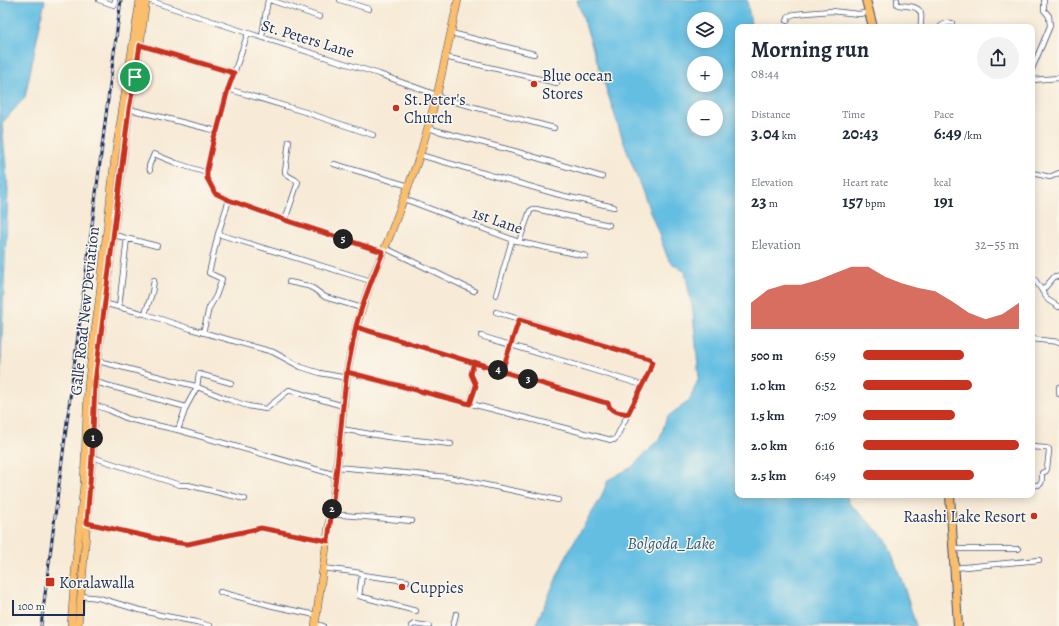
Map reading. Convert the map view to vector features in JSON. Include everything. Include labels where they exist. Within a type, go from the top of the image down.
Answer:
[{"type":"highway","points":[[866,0],[872,24]]},
{"type":"highway","points":[[950,498],[958,626]]},
{"type":"main road","name":"Galle Road New Deviation","points":[[78,626],[92,457],[95,382],[115,157],[140,0]]},
{"type":"main road","name":"Galle Road New Deviation","points":[[71,626],[84,484],[88,387],[93,345],[114,235],[129,109],[147,0]]},
{"type":"main road","points":[[315,625],[337,471],[347,375],[356,327],[371,281],[420,155],[436,96],[458,0]]},
{"type":"street","points":[[99,0],[114,5],[115,0]]},
{"type":"street","name":"St. Peters Lane","points":[[147,0],[379,74],[436,96],[554,128]]},
{"type":"street","points":[[262,37],[269,0],[320,17]]},
{"type":"street","points":[[340,0],[369,8]]},
{"type":"street","points":[[897,0],[898,5],[917,8],[919,10],[921,15],[920,24]]},
{"type":"street","points":[[1035,62],[1050,26],[1050,16],[1044,10],[1044,0]]},
{"type":"street","points":[[787,21],[789,16],[795,14],[830,11],[859,14],[870,12]]},
{"type":"street","points":[[943,24],[947,22],[952,23]]},
{"type":"street","points":[[248,33],[228,89],[214,137],[207,170],[207,178],[215,193],[229,200],[285,220],[384,250],[474,291]]},
{"type":"street","points":[[451,33],[534,54]]},
{"type":"street","points":[[140,45],[234,73]]},
{"type":"street","points":[[445,57],[557,83]]},
{"type":"street","points":[[1035,80],[1059,78]]},
{"type":"street","points":[[228,89],[305,112],[373,135]]},
{"type":"street","points":[[129,109],[217,131]]},
{"type":"street","points":[[427,128],[514,151],[602,177]]},
{"type":"street","points":[[285,220],[298,182],[285,174],[289,141]]},
{"type":"street","points":[[150,170],[149,166],[154,154],[204,172],[207,170]]},
{"type":"street","points":[[420,155],[560,195],[614,208]]},
{"type":"street","points":[[334,164],[409,186]]},
{"type":"street","points":[[1035,174],[1050,177],[1059,173]]},
{"type":"street","name":"1st Lane","points":[[404,199],[512,240],[586,256]]},
{"type":"street","points":[[202,333],[209,308],[216,296],[222,279],[209,273],[218,234],[229,200]]},
{"type":"street","points":[[519,242],[530,211],[533,209],[609,225]]},
{"type":"street","points":[[218,234],[371,281]]},
{"type":"street","points":[[114,235],[157,246]]},
{"type":"street","points":[[119,307],[127,238]]},
{"type":"street","points":[[496,295],[512,240]]},
{"type":"street","points":[[1042,291],[1055,276],[1059,277]]},
{"type":"street","points":[[145,314],[152,293],[154,280]]},
{"type":"street","points":[[289,282],[308,286],[325,297],[362,308]]},
{"type":"street","points":[[1035,283],[1048,300],[1059,307]]},
{"type":"street","points":[[102,303],[145,314],[202,333],[273,352],[300,368],[320,373],[347,375],[614,440],[649,372],[652,362],[649,359],[496,312]]},
{"type":"street","points":[[502,371],[519,320]]},
{"type":"street","points":[[356,327],[608,403],[611,410],[627,416]]},
{"type":"street","points":[[481,336],[642,385]]},
{"type":"street","points":[[1035,339],[1059,342]]},
{"type":"street","points":[[98,361],[197,387],[248,406],[266,409],[289,390],[343,406]]},
{"type":"street","points":[[470,404],[476,386],[471,374],[474,362]]},
{"type":"street","points":[[178,430],[186,407],[197,387],[199,374],[231,383]]},
{"type":"street","points":[[95,382],[186,407]]},
{"type":"street","points":[[1059,387],[1059,394]]},
{"type":"street","points":[[94,405],[128,418],[337,471],[448,477],[558,500]]},
{"type":"street","points":[[341,429],[388,438],[451,444]]},
{"type":"street","points":[[1035,447],[1046,448],[1050,451],[1047,469],[1042,473],[1042,482],[1039,486],[1035,485]]},
{"type":"street","points":[[92,457],[180,485],[188,485],[245,499]]},
{"type":"street","points":[[331,514],[412,521]]},
{"type":"street","points":[[87,523],[172,542],[188,544],[261,528],[328,541]]},
{"type":"street","points":[[953,549],[1018,549]]},
{"type":"street","points":[[954,568],[1039,560]]},
{"type":"street","points":[[323,568],[407,581]]},
{"type":"street","points":[[362,575],[359,596],[416,611]]},
{"type":"street","points":[[220,592],[316,615]]},
{"type":"street","points":[[81,596],[99,598],[136,609],[210,626]]},
{"type":"street","points":[[453,626],[456,614]]},
{"type":"street","points":[[411,626],[414,624],[429,626]]},
{"type":"street","points":[[315,625],[323,626]]},
{"type":"water","points":[[0,0],[45,0],[25,97],[2,123],[8,190],[0,382]]},
{"type":"water","name":"Bolgoda_Lake","points":[[577,0],[747,0],[751,24],[735,24],[735,498],[847,498],[848,503],[887,541],[903,584],[916,626],[535,626],[570,548],[601,498],[608,480],[632,467],[660,438],[667,417],[689,401],[699,378],[693,312],[685,272],[669,261],[624,143]]},
{"type":"railway","points":[[41,626],[121,0]]},
{"type":"place","name":"Blue ocean Stores","points":[[534,84]]},
{"type":"place","name":"St.Peter's Church","points":[[396,108]]},
{"type":"place","name":"Raashi Lake Resort","points":[[1034,516]]},
{"type":"place","name":"Koralawalla","points":[[50,582]]},
{"type":"place","name":"Cuppies","points":[[402,587]]},
{"type":"route","points":[[135,77],[129,109],[95,382],[92,457],[87,523],[172,542],[188,544],[261,528],[328,541],[347,372],[356,327],[474,362],[502,371],[603,402],[608,403],[611,410],[628,414],[649,372],[652,362],[649,359],[519,320],[502,371],[474,362],[471,374],[476,386],[470,404],[347,372],[354,340],[356,327],[371,281],[383,252],[285,220],[229,200],[215,193],[207,178],[207,170],[214,137],[234,73],[140,45],[135,77]]}]
